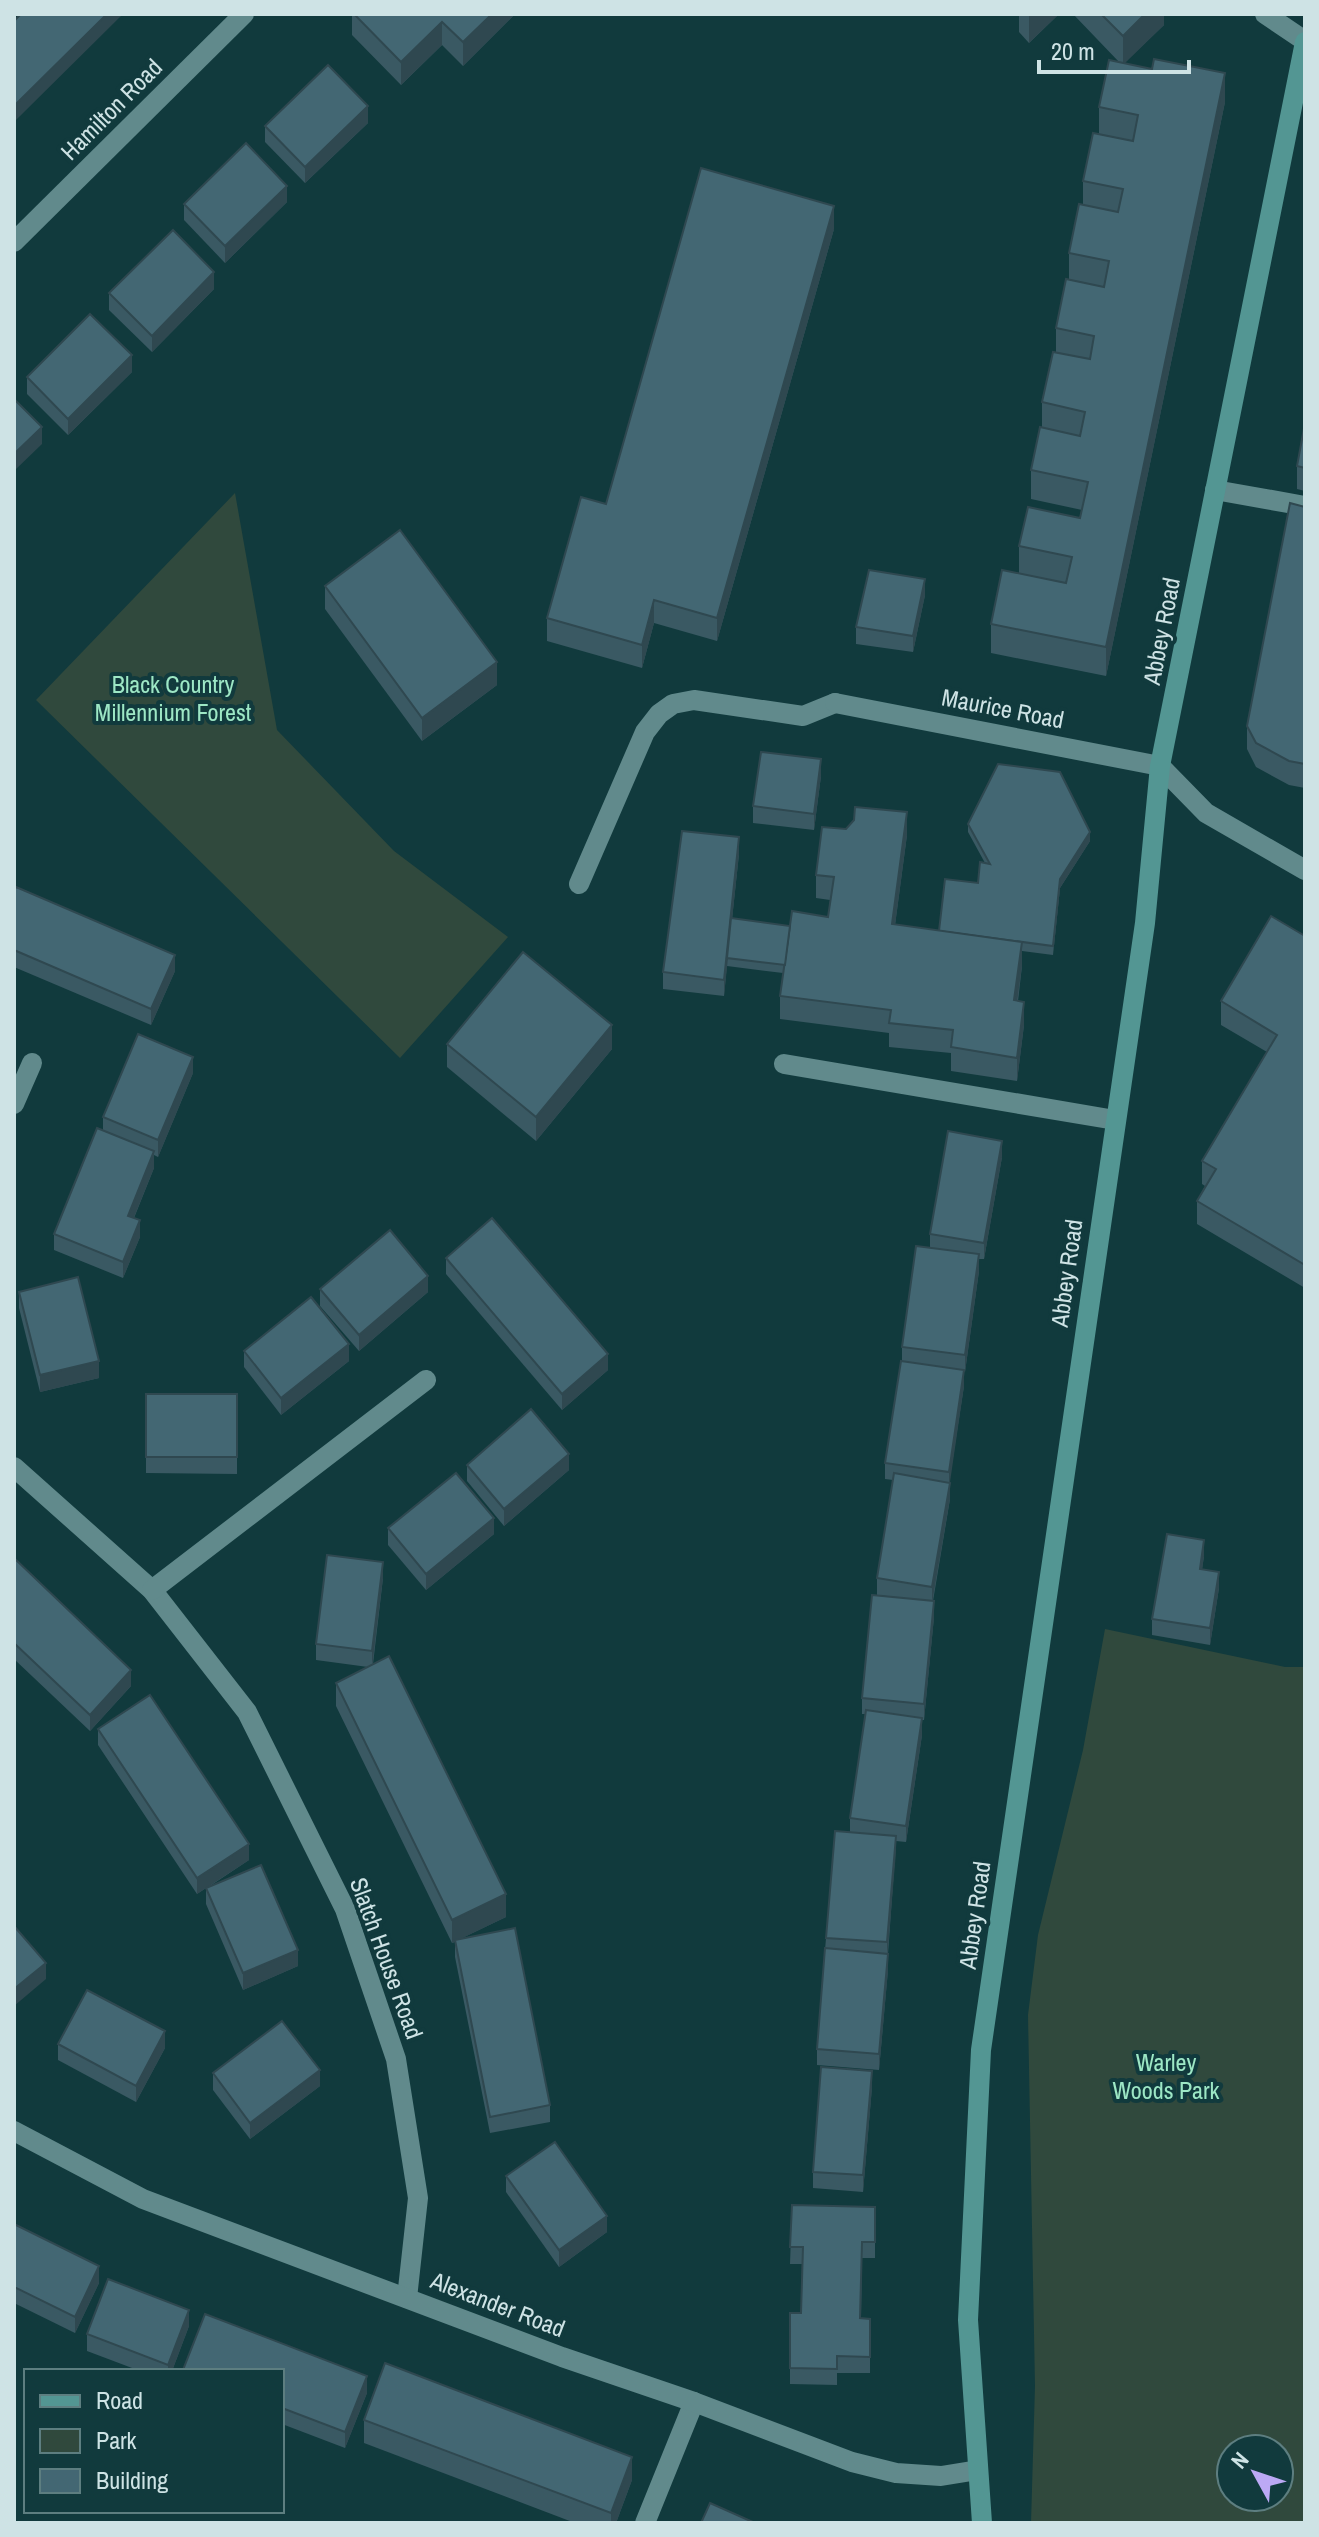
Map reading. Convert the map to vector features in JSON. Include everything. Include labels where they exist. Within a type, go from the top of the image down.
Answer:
[{"type":"street","name":"Hamilton Road","points":[[14,242],[244,14]]},
{"type":"street","points":[[1265,14],[1305,41]]},
{"type":"street","name":"Abbey Road","points":[[982,2523],[968,2320],[981,2050],[1145,923],[1160,766],[1305,41]]},
{"type":"street","points":[[1215,490],[1305,506]]},
{"type":"street","name":"Maurice Road","points":[[579,884],[645,732],[659,714],[673,704],[694,700],[803,716],[835,703],[1160,766]]},
{"type":"street","points":[[1160,766],[1206,813],[1305,870]]},
{"type":"street","points":[[14,1104],[32,1063]]},
{"type":"street","points":[[784,1064],[1115,1120]]},
{"type":"street","points":[[152,1590],[426,1380]]},
{"type":"street","name":"Slatch House Road","points":[[14,1467],[152,1590],[247,1712],[345,1909],[396,2059],[418,2198],[407,2298]]},
{"type":"street","name":"Alexander Road","points":[[14,2131],[143,2199],[562,2357],[694,2402],[852,2462],[896,2473],[941,2476],[978,2470]]},
{"type":"street","points":[[645,2523],[694,2402]]},
{"type":"green space","name":"Black Country Millennium Forest","points":[[235,493],[277,730],[394,851],[508,937],[400,1058],[36,700]]},
{"type":"green space","name":"Warley Woods Park","points":[[1105,1629],[1285,1667],[1305,1667],[1305,2523],[1031,2523],[1035,2386],[1028,2015],[1038,1935],[1083,1750]]},
{"type":"building","points":[[21,14],[107,14],[16,104],[14,21]]},
{"type":"building","points":[[354,14],[492,14],[463,42],[442,22],[401,62]]},
{"type":"building","points":[[1101,14],[1145,14],[1123,36]]},
{"type":"building","points":[[1154,59],[1225,73],[1106,647],[991,624],[1002,570],[1066,583],[1072,557],[1019,546],[1028,507],[1080,518],[1088,482],[1031,470],[1040,427],[1080,436],[1085,412],[1042,402],[1053,352],[1090,359],[1094,336],[1056,328],[1066,279],[1104,287],[1109,261],[1069,253],[1079,204],[1118,212],[1123,189],[1083,181],[1093,133],[1133,141],[1138,115],[1099,107],[1109,60],[1152,69]]},
{"type":"building","points":[[328,65],[368,106],[305,167],[265,126]]},
{"type":"building","points":[[246,143],[287,186],[225,246],[184,204]]},
{"type":"building","points":[[701,168],[834,206],[717,618],[654,600],[642,645],[547,618],[581,497],[606,504]]},
{"type":"building","points":[[173,230],[214,272],[152,336],[109,293]]},
{"type":"building","points":[[90,314],[132,355],[68,419],[27,377]]},
{"type":"building","points":[[14,399],[42,427],[14,454]]},
{"type":"building","points":[[1305,423],[1305,468],[1297,466]]},
{"type":"building","points":[[1290,503],[1305,507],[1305,764],[1289,761],[1256,743],[1247,726]]},
{"type":"building","points":[[400,530],[497,662],[422,718],[325,586]]},
{"type":"building","points":[[869,570],[925,579],[913,636],[856,627]]},
{"type":"building","points":[[761,752],[821,759],[814,814],[753,806]]},
{"type":"building","points":[[998,764],[1060,772],[1090,832],[1060,879],[1053,946],[939,931],[945,879],[978,883],[980,862],[990,864],[968,824]]},
{"type":"building","points":[[855,807],[907,812],[892,924],[1022,942],[1014,1000],[1024,1002],[1017,1058],[951,1047],[953,1030],[889,1023],[891,1010],[780,996],[792,911],[828,917],[834,877],[816,875],[822,827],[846,829],[854,820]]},
{"type":"building","points":[[682,831],[739,837],[724,980],[663,972]]},
{"type":"building","points":[[16,887],[175,955],[151,1009],[14,950]]},
{"type":"building","points":[[1271,916],[1305,936],[1305,1265],[1197,1201],[1216,1169],[1202,1161],[1277,1035],[1221,1001]]},
{"type":"building","points":[[731,918],[790,926],[785,965],[727,958]]},
{"type":"building","points":[[523,952],[612,1025],[536,1117],[447,1044]]},
{"type":"building","points":[[138,1034],[193,1057],[158,1140],[103,1117]]},
{"type":"building","points":[[97,1128],[154,1151],[128,1216],[140,1220],[123,1262],[54,1234]]},
{"type":"building","points":[[948,1131],[1002,1141],[984,1243],[930,1234]]},
{"type":"building","points":[[492,1218],[608,1354],[562,1394],[446,1258]]},
{"type":"building","points":[[390,1230],[428,1276],[359,1335],[320,1289]]},
{"type":"building","points":[[916,1246],[979,1254],[965,1355],[902,1347]]},
{"type":"building","points":[[78,1277],[99,1361],[40,1375],[19,1292]]},
{"type":"building","points":[[311,1297],[349,1344],[281,1398],[244,1351]]},
{"type":"building","points":[[901,1361],[964,1370],[949,1472],[885,1463]]},
{"type":"building","points":[[146,1394],[237,1394],[237,1457],[146,1457]]},
{"type":"building","points":[[531,1409],[569,1454],[504,1509],[467,1465]]},
{"type":"building","points":[[456,1473],[494,1518],[426,1574],[388,1528]]},
{"type":"building","points":[[894,1473],[950,1483],[932,1587],[877,1578]]},
{"type":"building","points":[[1167,1534],[1204,1540],[1200,1569],[1219,1572],[1210,1628],[1152,1619]]},
{"type":"building","points":[[327,1555],[383,1562],[372,1651],[316,1644]]},
{"type":"building","points":[[14,1558],[131,1670],[90,1715],[14,1643]]},
{"type":"building","points":[[872,1595],[934,1601],[924,1704],[862,1698]]},
{"type":"building","points":[[389,1656],[506,1894],[452,1920],[336,1683]]},
{"type":"building","points":[[150,1695],[249,1844],[197,1878],[98,1729]]},
{"type":"building","points":[[866,1710],[922,1718],[906,1826],[850,1818]]},
{"type":"building","points":[[835,1831],[896,1836],[887,1942],[826,1938]]},
{"type":"building","points":[[261,1865],[298,1950],[243,1973],[206,1888]]},
{"type":"building","points":[[14,1926],[46,1963],[14,1989]]},
{"type":"building","points":[[515,1928],[550,2105],[490,2117],[455,1940]]},
{"type":"building","points":[[825,1948],[888,1954],[879,2054],[817,2049]]},
{"type":"building","points":[[87,1990],[165,2031],[136,2086],[58,2044]]},
{"type":"building","points":[[282,2021],[320,2070],[250,2123],[213,2073]]},
{"type":"building","points":[[821,2067],[872,2071],[863,2175],[813,2172]]},
{"type":"building","points":[[555,2142],[607,2216],[559,2250],[506,2176]]},
{"type":"building","points":[[792,2205],[875,2207],[875,2242],[862,2242],[860,2318],[870,2319],[870,2357],[837,2356],[837,2369],[790,2368],[790,2313],[801,2313],[803,2247],[790,2247]]},
{"type":"building","points":[[14,2224],[99,2266],[75,2317],[14,2287]]},
{"type":"building","points":[[108,2279],[189,2310],[168,2365],[87,2334]]},
{"type":"building","points":[[205,2314],[367,2376],[345,2432],[284,2409],[284,2369],[183,2369]]},
{"type":"building","points":[[385,2363],[632,2457],[611,2513],[364,2420]]},
{"type":"building","points":[[710,2503],[755,2523],[701,2523]]}]
